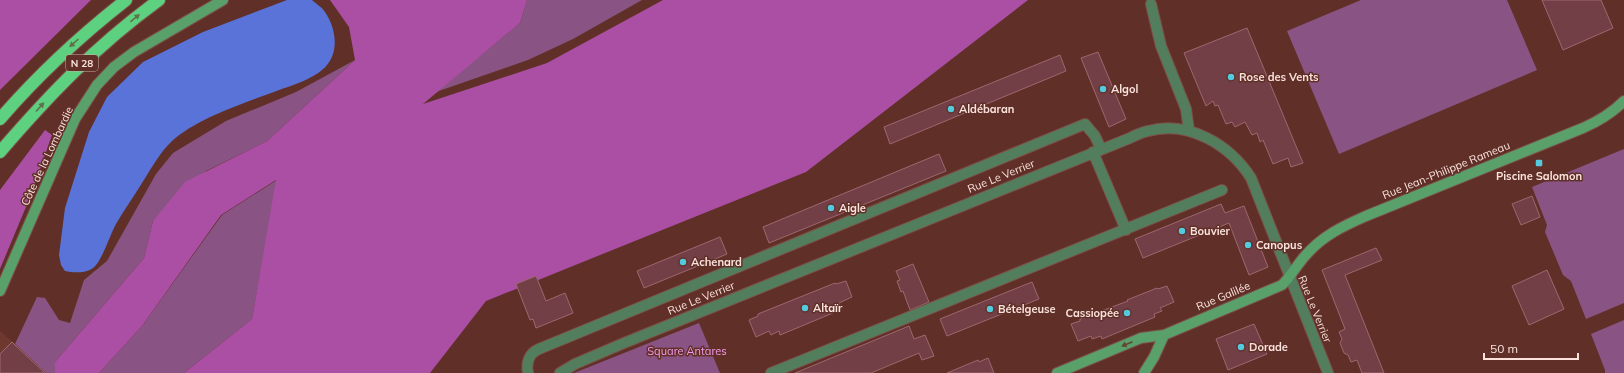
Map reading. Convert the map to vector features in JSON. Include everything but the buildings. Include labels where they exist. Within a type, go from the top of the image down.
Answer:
[{"type":"highway","points":[[104,18],[120,0]]},
{"type":"highway","name":"N 28","points":[[0,119],[41,74],[75,42],[126,0]]},
{"type":"highway","name":"N 28","points":[[0,152],[57,88],[84,61],[111,37],[159,0]]},
{"type":"street","name":"Côte de la Lombardie","points":[[0,291],[75,119],[97,85],[114,67],[134,52],[223,0]]},
{"type":"street","points":[[1151,4],[1161,46],[1186,109],[1189,131]]},
{"type":"street","name":"Rue Jean-Philippe Rameau","points":[[1290,278],[1304,257],[1314,246],[1323,237],[1334,231],[1366,216],[1599,121],[1613,112],[1624,101]]},
{"type":"street","points":[[528,373],[527,366],[531,354],[539,349],[1084,124],[1095,136],[1097,151],[1126,230]]},
{"type":"street","name":"Rue Le Verrier","points":[[560,373],[575,364],[638,337],[1097,151],[1148,131],[1162,129],[1189,131],[1212,140],[1223,147],[1243,166],[1251,178],[1328,373]]},
{"type":"street","points":[[771,373],[1222,190]]},
{"type":"street","name":"Rue Galilée","points":[[1057,373],[1141,338],[1164,335],[1282,285],[1290,278]]},
{"type":"street","points":[[1144,373],[1154,358],[1164,335]]},
{"type":"shaded area","points":[[0,0],[91,0],[0,90]]},
{"type":"shaded area","points":[[330,0],[527,0],[520,23],[423,104],[547,63],[663,0],[1028,0],[806,172],[486,301],[430,373],[184,373],[252,319],[276,180],[221,215],[142,326],[99,373],[55,373],[55,362],[144,258],[153,221],[185,182],[267,141],[355,60],[349,27]]},
{"type":"shaded area","points":[[45,130],[52,135],[31,195],[0,269],[0,190]]},
{"type":"shaded area","points":[[0,331],[15,344],[46,373],[0,373]]},
{"type":"green space","points":[[527,0],[642,0],[573,39],[528,60],[436,92],[520,23]]},
{"type":"green space","points":[[1361,0],[1507,0],[1537,70],[1339,154],[1287,31]]},
{"type":"green space","points":[[355,60],[267,141],[206,171],[153,221],[144,258],[55,362],[55,373],[46,373],[15,344],[37,297],[45,298],[59,320],[70,323],[84,280],[107,261],[156,174],[173,153],[226,121],[296,92]]},
{"type":"green space","points":[[1624,149],[1624,303],[1586,319],[1571,281],[1563,275],[1545,232],[1547,225],[1532,187]]},
{"type":"green space","points":[[277,180],[252,319],[184,373],[99,373],[142,326],[222,215]]},
{"type":"green space","points":[[1624,320],[1624,373],[1605,373],[1591,334]]},
{"type":"green space","name":"Square Antares","points":[[699,323],[720,373],[574,373]]},
{"type":"water","points":[[287,0],[312,0],[325,12],[332,27],[335,42],[332,57],[328,64],[318,73],[307,79],[223,111],[182,133],[168,145],[156,161],[116,224],[102,256],[96,265],[90,270],[86,271],[65,271],[61,265],[59,255],[65,208],[89,132],[107,97],[143,62],[203,32]]},
{"type":"place","name":"Rose des Vents","points":[[1231,77]]},
{"type":"place","name":"Algol","points":[[1103,89]]},
{"type":"place","name":"Aldébaran","points":[[951,109]]},
{"type":"place","name":"Piscine Salomon","points":[[1539,163]]},
{"type":"place","name":"Aigle","points":[[831,208]]},
{"type":"place","name":"Bouvier","points":[[1182,231]]},
{"type":"place","name":"Canopus","points":[[1248,245]]},
{"type":"place","name":"Achenard","points":[[683,262]]},
{"type":"place","name":"Altaïr","points":[[805,308]]},
{"type":"place","name":"Bételgeuse","points":[[990,309]]},
{"type":"place","name":"Cassiopée","points":[[1127,313]]},
{"type":"place","name":"Dorade","points":[[1241,347]]}]
